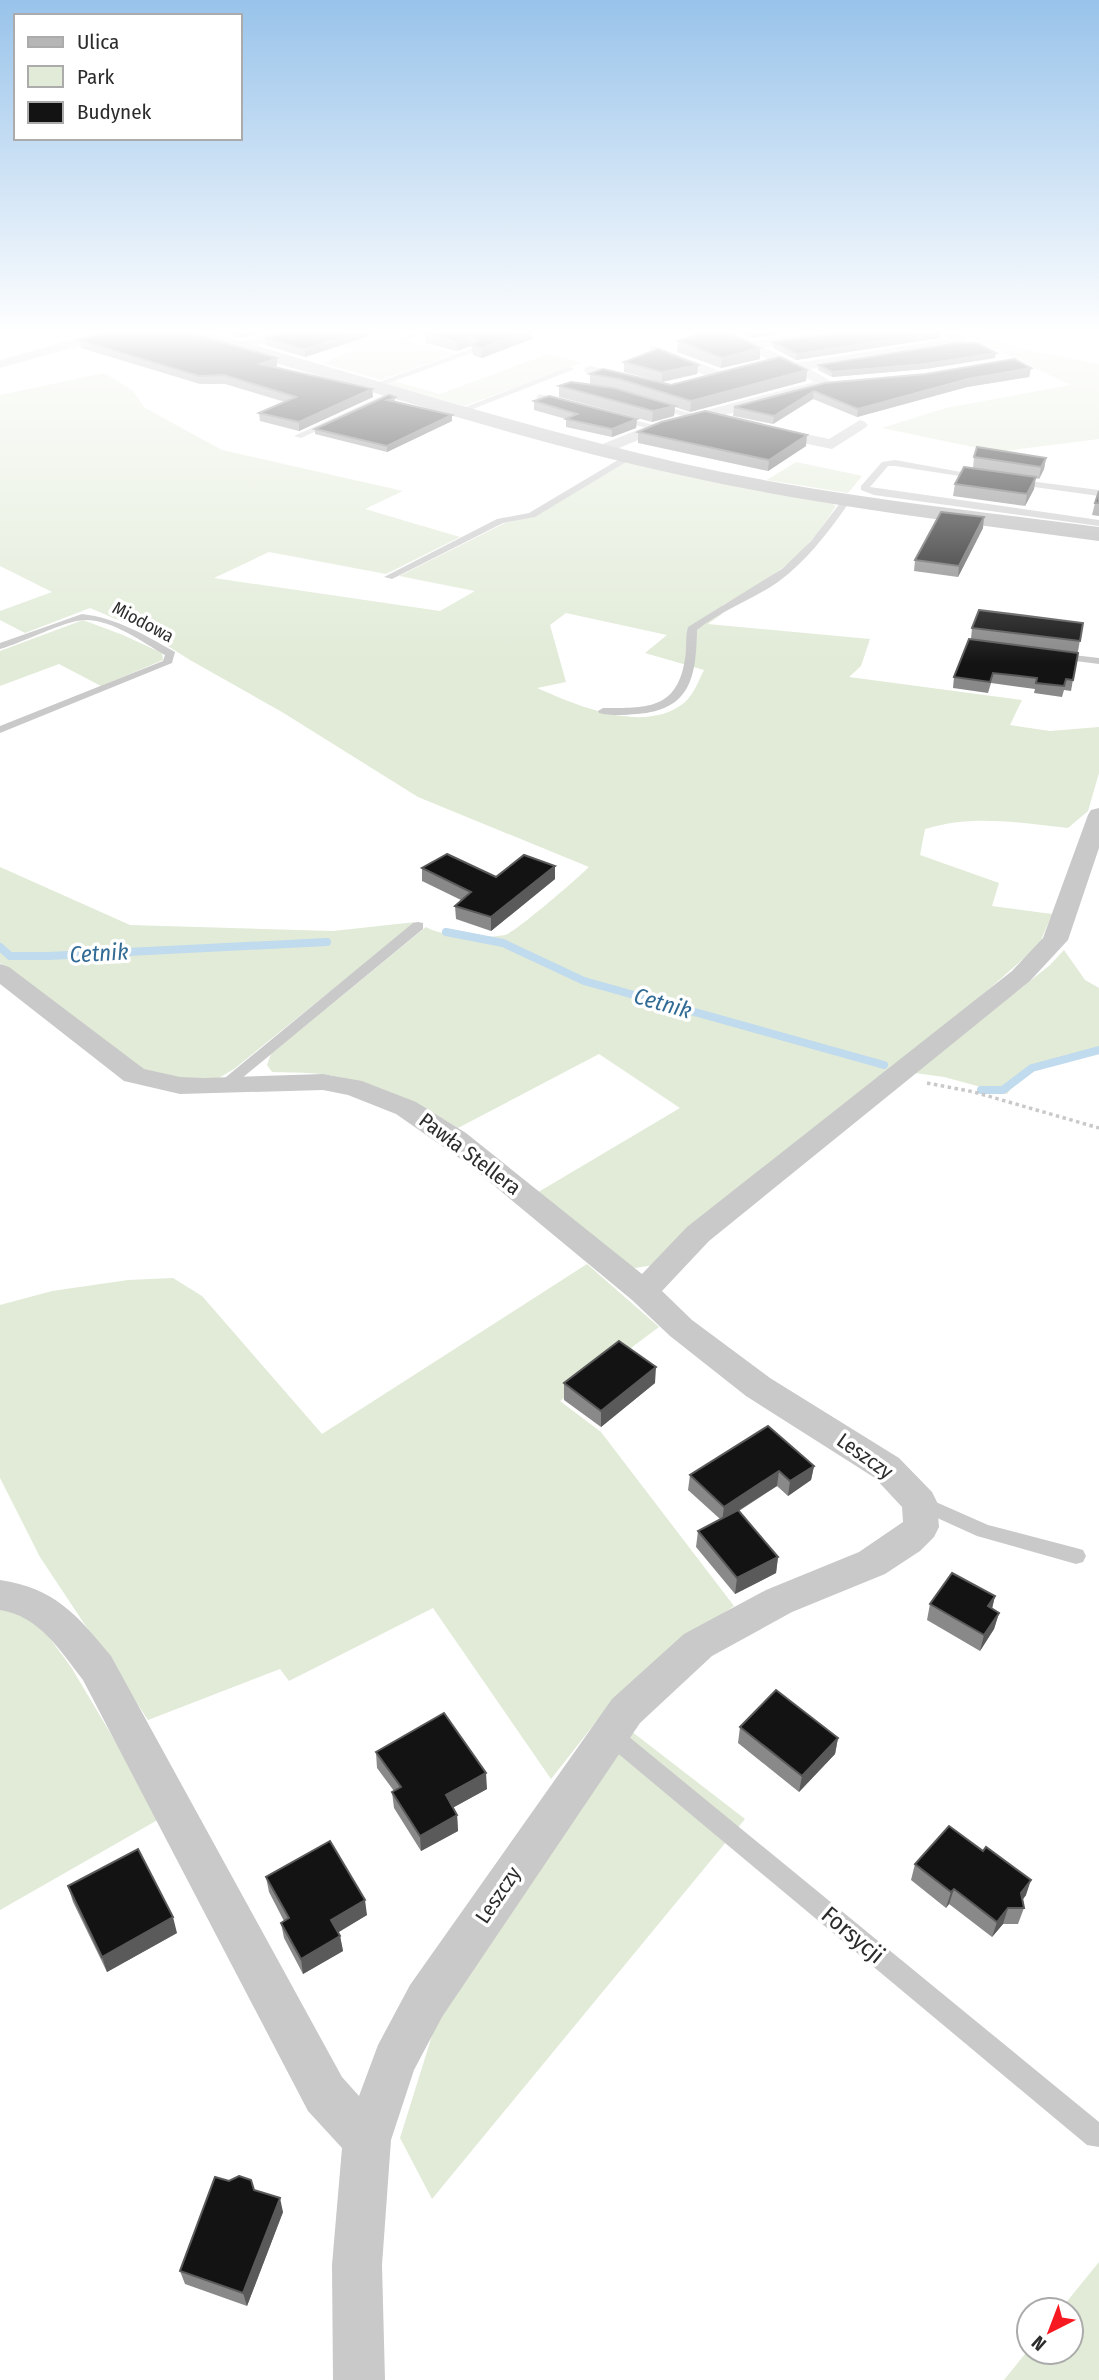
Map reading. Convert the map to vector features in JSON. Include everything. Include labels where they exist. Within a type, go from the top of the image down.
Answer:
[{"type":"street","points":[[573,442],[628,457],[847,500],[1074,510],[1099,534]]},
{"type":"street","points":[[601,450],[620,442]]},
{"type":"street","points":[[643,1293],[698,1234],[1021,976],[1055,940],[1099,815]]},
{"type":"street","name":"Pawła Stellera","points":[[0,972],[134,1075],[157,1084],[189,1089],[273,1081],[325,1082],[382,1095],[437,1125],[643,1293]]},
{"type":"street","name":"Leszczy","points":[[359,2380],[358,2264],[367,2140],[394,2061],[426,2001],[626,1712],[698,1646],[779,1601],[872,1563],[907,1541],[921,1527],[919,1502],[887,1468],[758,1387],[681,1328],[643,1293]]},
{"type":"street","points":[[0,1595],[20,1596],[38,1604],[67,1630],[97,1668],[325,2094],[367,2140]]},
{"type":"lane","points":[[389,577],[500,522],[532,515],[628,457]]},
{"type":"lane","points":[[984,477],[895,463],[885,464],[864,488],[874,492],[1074,510],[1099,493]]},
{"type":"lane","points":[[1009,481],[1099,523]]},
{"type":"lane","points":[[603,711],[648,710],[666,705],[679,697],[688,673],[692,629],[707,615],[774,580],[799,561],[820,538],[847,500]]},
{"type":"lane","name":"Miodowa","points":[[0,646],[70,620],[96,617],[136,634],[171,654],[171,659],[167,663],[0,730]]},
{"type":"lane","points":[[1046,654],[1099,661]]},
{"type":"lane","points":[[225,1085],[418,926]]},
{"type":"lane","points":[[919,1502],[984,1531],[1076,1556]]},
{"type":"lane","name":"Forsycji","points":[[610,1734],[1096,2136]]},
{"type":"path","points":[[894,1077],[974,1092],[1099,1128]]},
{"type":"green space","points":[[0,442],[207,442],[222,450],[403,491],[365,509],[460,537],[386,574],[269,552],[214,578],[440,611],[475,591],[399,576],[505,523],[536,516],[624,461],[836,506],[800,553],[774,574],[723,605],[722,614],[708,624],[870,639],[861,666],[849,677],[1022,700],[1010,725],[1050,731],[1099,727],[1099,773],[1088,811],[1068,828],[978,821],[943,824],[925,829],[920,855],[999,883],[992,906],[1052,914],[1039,945],[980,997],[654,1265],[635,1268],[616,1260],[535,1194],[680,1108],[599,1054],[458,1128],[392,1093],[358,1081],[321,1074],[272,1072],[267,1065],[271,1054],[426,927],[464,936],[505,935],[534,915],[589,867],[418,797],[282,712],[144,631],[90,608],[25,633],[0,620],[0,611],[52,592],[0,566]],"holes":[[[566,613],[667,635],[645,653],[704,670],[684,703],[668,712],[650,717],[630,717],[590,709],[537,688],[566,682],[550,625]]]},
{"type":"green space","points":[[949,442],[1075,442],[997,452]]},
{"type":"green space","points":[[796,462],[862,476],[848,493],[767,480]]},
{"type":"green space","points":[[83,620],[162,653],[163,660],[101,686],[59,664],[0,686],[0,651]]},
{"type":"green space","points":[[0,867],[130,925],[333,931],[416,922],[234,1069],[217,1079],[197,1082],[140,1069],[0,963]]},
{"type":"green space","points":[[1064,950],[1085,980],[1099,988],[1099,1051],[1036,1070],[1015,1084],[1007,1094],[944,1077],[915,1073],[1050,965]]},
{"type":"green space","points":[[587,1264],[659,1327],[560,1401],[601,1432],[734,1606],[658,1659],[603,1713],[551,1779],[433,1608],[289,1681],[280,1669],[148,1720],[40,1557],[0,1478],[0,1305],[52,1291],[128,1280],[173,1278],[202,1296],[322,1434]]},
{"type":"green space","points":[[0,1604],[37,1621],[71,1667],[161,1818],[0,1910]]},
{"type":"green space","points":[[631,1731],[745,1819],[432,2199],[400,2138],[435,2026]]},
{"type":"green space","points":[[1099,2262],[1099,2380],[1004,2380],[1015,2366],[1085,2366],[1085,2296],[1071,2296]]},
{"type":"building","points":[[370,442],[395,442],[387,446]]},
{"type":"building","points":[[685,442],[796,442],[769,460]]},
{"type":"building","points":[[977,447],[1046,458],[1041,467],[974,457]]},
{"type":"building","points":[[964,467],[1036,477],[1027,494],[955,484]]},
{"type":"building","points":[[941,512],[984,517],[959,566],[915,560]]},
{"type":"building","points":[[979,610],[1083,623],[1080,641],[972,628]]},
{"type":"building","points":[[969,639],[1078,653],[1073,680],[1066,679],[1064,686],[1036,683],[1037,678],[993,673],[990,682],[954,677]]},
{"type":"building","points":[[447,854],[496,877],[524,855],[555,866],[491,917],[455,906],[471,892],[422,868]]},
{"type":"building","points":[[619,1341],[656,1367],[601,1411],[564,1383]]},
{"type":"building","points":[[768,1426],[814,1466],[790,1481],[779,1471],[724,1507],[690,1475]]},
{"type":"building","points":[[738,1510],[778,1557],[737,1578],[698,1531]]},
{"type":"building","points":[[952,1573],[995,1596],[988,1606],[999,1613],[984,1635],[930,1604]]},
{"type":"building","points":[[776,1690],[838,1738],[802,1776],[740,1727]]},
{"type":"building","points":[[444,1713],[486,1773],[446,1795],[457,1815],[420,1836],[392,1792],[401,1787],[376,1752]]},
{"type":"building","points":[[949,1826],[983,1851],[986,1847],[1031,1880],[1021,1893],[1024,1908],[1008,1908],[997,1922],[954,1889],[951,1892],[915,1864]]},
{"type":"building","points":[[330,1841],[365,1900],[331,1920],[340,1936],[301,1959],[281,1923],[289,1918],[266,1877]]},
{"type":"building","points":[[138,1849],[173,1917],[102,1957],[68,1886]]},
{"type":"building","points":[[239,2176],[251,2180],[254,2190],[280,2198],[243,2293],[180,2271],[215,2177],[229,2181]]},
{"type":"waterway","name":"Cetnik","points":[[446,932],[503,943],[584,981],[884,1065]]},
{"type":"waterway","name":"Cetnik","points":[[0,947],[10,956],[49,956],[327,942]]},
{"type":"waterway","name":"Cetnik","points":[[981,1090],[1003,1090],[1032,1068],[1099,1050]]}]
